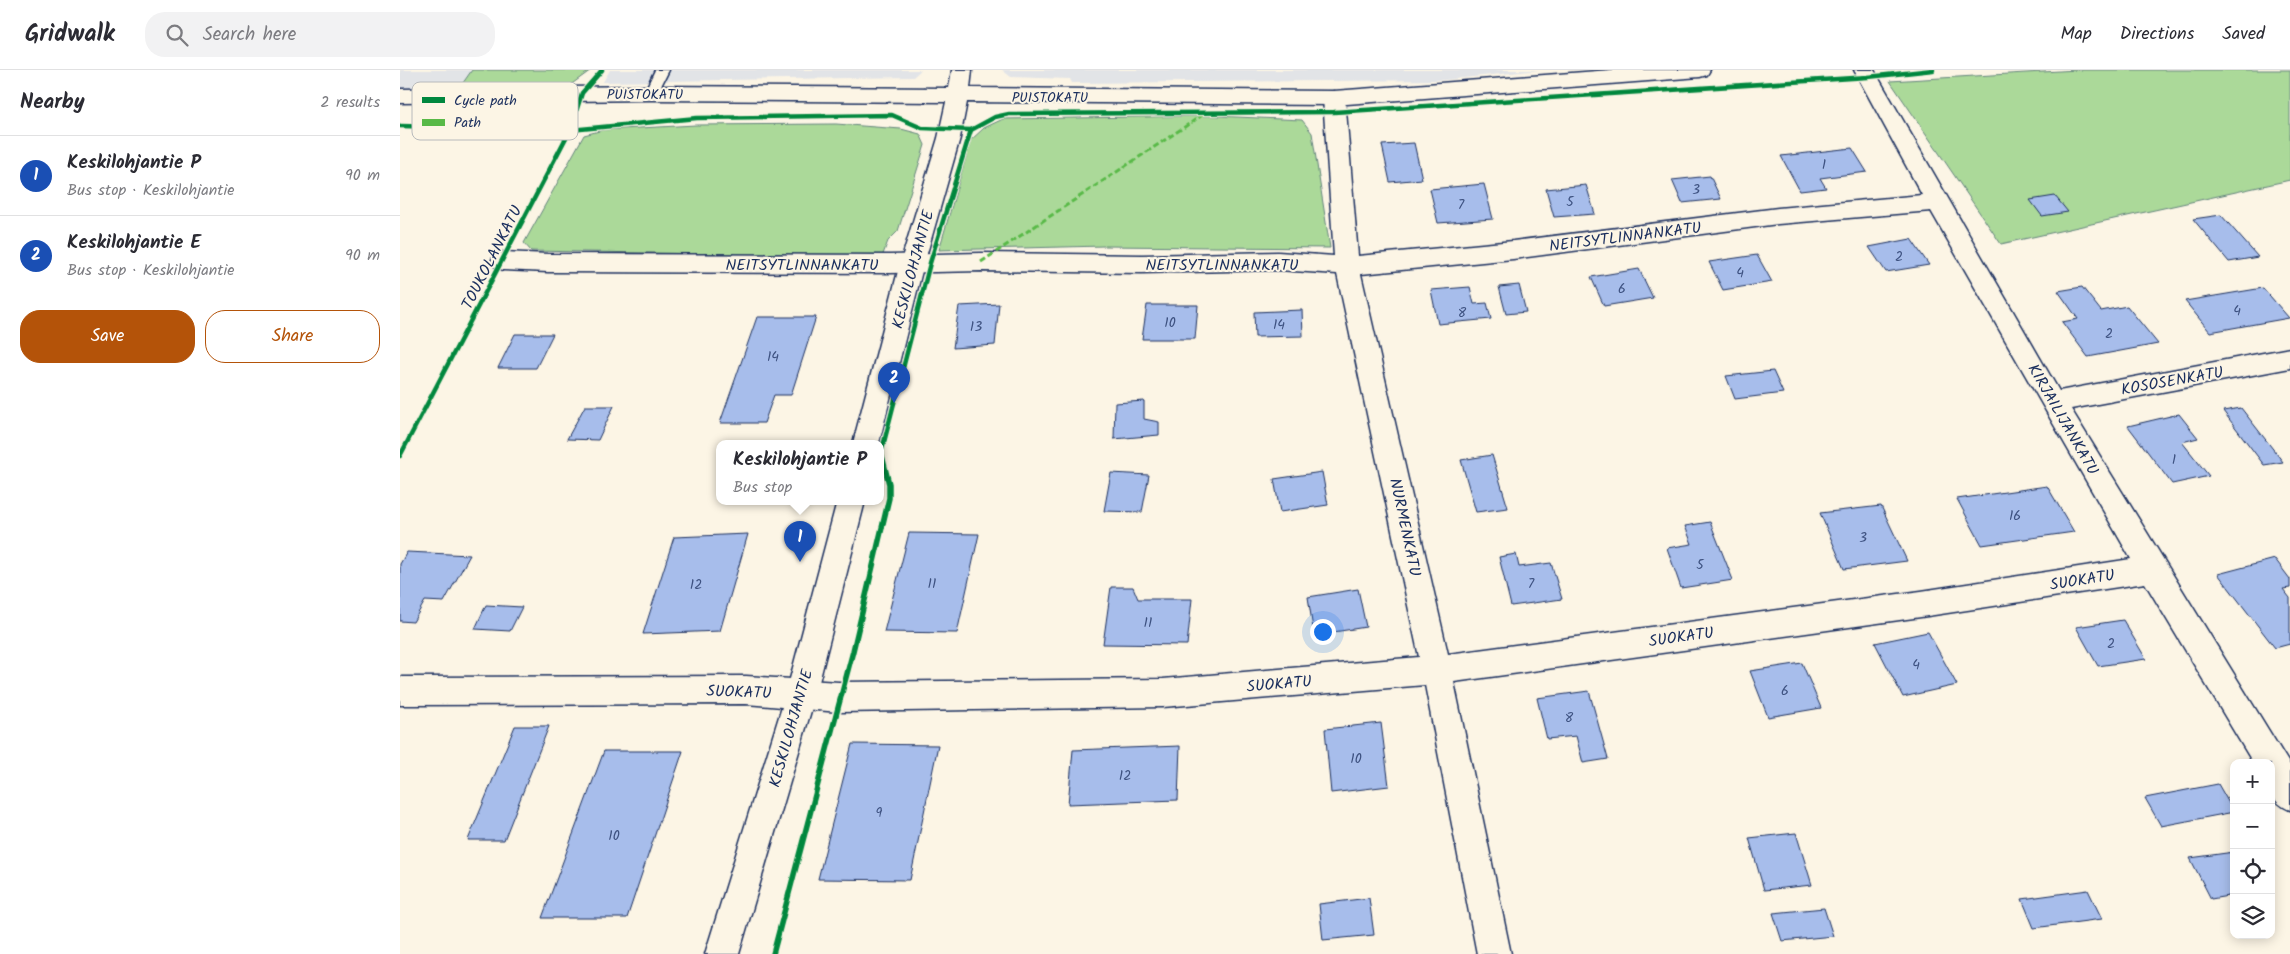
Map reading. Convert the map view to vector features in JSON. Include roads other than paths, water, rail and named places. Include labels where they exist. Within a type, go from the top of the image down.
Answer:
[{"type":"street","name":"KESKILOHJANTIE","points":[[867,440],[913,264],[949,139],[959,95],[962,70]]},
{"type":"street","name":"PUISTOKATU","points":[[578,94],[1334,98],[1700,70]]},
{"type":"street","name":"KIRJAILIJANKATU","points":[[1864,70],[2150,569],[2269,759]]},
{"type":"street","name":"NURMENKATU","points":[[1334,98],[1335,131],[1347,266],[1437,670],[1494,954]]},
{"type":"street","name":"NEITSYTLINNANKATU","points":[[503,261],[557,263],[913,264],[981,262],[1142,264],[1278,261],[1347,266],[1513,250],[1778,216],[1938,202]]},
{"type":"street","name":"KOSOSENKATU","points":[[2054,402],[2290,358]]},
{"type":"street","name":"KESKILOHJANTIE","points":[[722,954],[801,694],[850,505]]},
{"type":"street","name":"SUOKATU","points":[[400,691],[746,690],[839,697],[1163,693],[1437,670],[1921,604],[2150,569]]},
{"type":"street","name":"KIRJAILIJANKATU","points":[[2275,770],[2290,794]]},
{"type":"lane","points":[[651,93],[662,70]]},
{"type":"place","name":"Keskilohjantie E","points":[[894,403]]},
{"type":"place","name":"Keskilohjantie P","points":[[800,562]]}]
